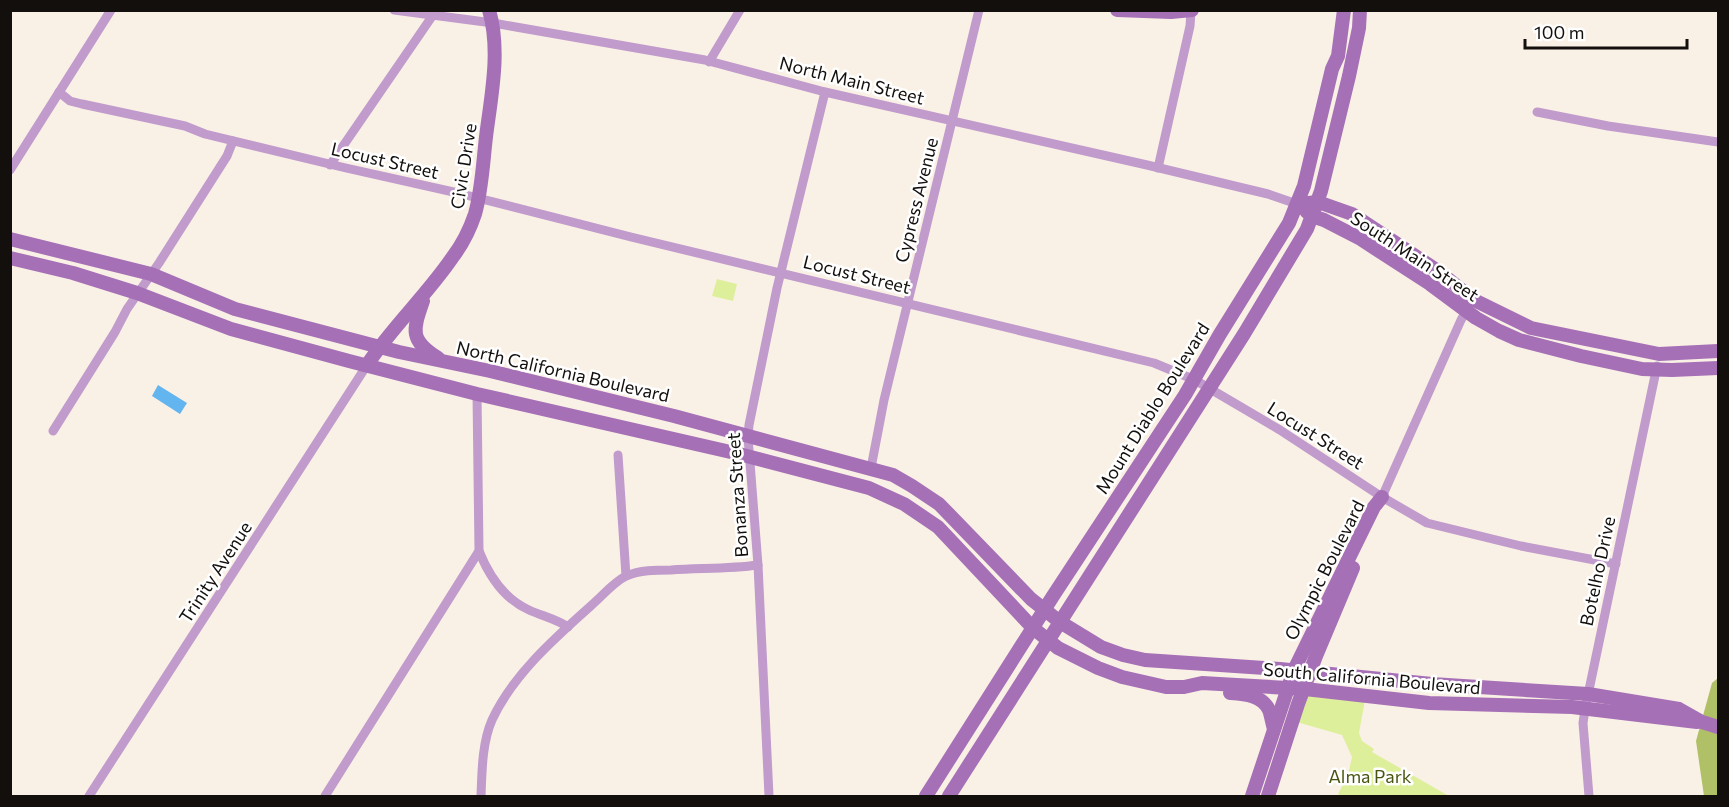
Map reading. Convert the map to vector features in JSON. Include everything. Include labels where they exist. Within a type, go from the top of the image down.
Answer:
[{"type":"main road","points":[[1117,10],[1192,11]]},
{"type":"main road","name":"Mount Diablo Boulevard","points":[[949,796],[1263,304],[1307,229],[1317,202],[1349,76],[1359,27],[1360,10]]},
{"type":"main road","name":"Mount Diablo Boulevard","points":[[926,796],[1044,610],[1195,380],[1220,334],[1289,223],[1304,186],[1332,69],[1338,56],[1343,13]]},
{"type":"main road","name":"Civic Drive","points":[[367,365],[379,347],[453,258],[467,234],[478,199],[494,80],[491,17]]},
{"type":"main road","name":"South Main Street","points":[[1297,204],[1317,202],[1352,214],[1368,223],[1438,271],[1499,331],[1519,340],[1642,369],[1719,368]]},
{"type":"main road","name":"South Main Street","points":[[1297,204],[1312,216],[1333,224],[1387,255],[1430,284],[1470,305],[1531,328],[1659,354],[1719,351]]},
{"type":"main road","name":"North California Boulevard","points":[[10,239],[151,274],[235,309],[379,347],[527,379],[674,416],[871,468],[893,476],[939,504],[1031,598],[1060,622]]},
{"type":"main road","points":[[10,258],[73,273],[137,293],[231,329],[477,394],[748,457],[869,488],[904,504],[938,527],[1048,641]]},
{"type":"main road","points":[[428,290],[415,324],[416,338],[423,348],[442,360]]},
{"type":"main road","name":"Olympic Boulevard","points":[[1252,796],[1294,670],[1374,507],[1382,497]]},
{"type":"main road","name":"Olympic Boulevard","points":[[1268,796],[1316,656],[1380,510],[1382,497]]},
{"type":"main road","name":"South California Boulevard","points":[[1060,622],[1101,647],[1145,660],[1311,671],[1420,683],[1588,694],[1679,709],[1702,722]]},
{"type":"main road","name":"South California Boulevard","points":[[1048,641],[1098,668],[1122,677],[1166,687],[1184,687],[1202,683],[1305,689],[1429,703],[1585,709],[1702,722],[1719,727]]},
{"type":"main road","points":[[1184,687],[1251,696],[1265,704],[1274,729]]},
{"type":"street","points":[[103,25],[106,10]]},
{"type":"street","points":[[10,170],[111,10]]},
{"type":"street","name":"North Main Street","points":[[394,10],[433,15],[491,17],[709,62],[952,122],[1026,136],[1268,194],[1297,204]]},
{"type":"street","points":[[709,62],[740,10]]},
{"type":"street","name":"Cypress Avenue","points":[[871,468],[884,400],[979,10]]},
{"type":"street","points":[[1158,168],[1192,11]]},
{"type":"street","points":[[330,165],[433,15]]},
{"type":"street","name":"Locust Street","points":[[59,92],[73,102],[185,126],[205,134],[330,165],[1154,363],[1195,380],[1280,430],[1426,523],[1521,546],[1616,564]]},
{"type":"street","name":"Bonanza Street","points":[[769,796],[758,566],[748,437],[766,339],[825,92]]},
{"type":"street","points":[[1537,112],[1608,126],[1719,142]]},
{"type":"street","points":[[53,431],[137,293],[227,156],[233,141]]},
{"type":"street","name":"Olympic Boulevard","points":[[1382,497],[1470,305]]},
{"type":"street","name":"Botelho Drive","points":[[1589,796],[1583,723],[1585,709],[1659,354]]},
{"type":"street","name":"Trinity Avenue","points":[[89,796],[367,365]]},
{"type":"street","points":[[477,394],[479,551],[486,568],[498,586],[510,598],[526,609],[568,627]]},
{"type":"street","points":[[618,455],[626,576]]},
{"type":"street","points":[[325,796],[479,551]]},
{"type":"street","points":[[481,796],[486,737],[492,720],[507,694],[526,670],[568,627],[626,576],[644,571],[758,566]]},
{"type":"green space","points":[[717,279],[737,284],[733,301],[712,296]]},
{"type":"green space","points":[[1718,678],[1718,796],[1704,796],[1696,741],[1712,683]]},
{"type":"green space","name":"Alma Park","points":[[1305,689],[1366,695],[1359,733],[1362,741],[1374,749],[1372,752],[1449,796],[1341,796],[1338,794],[1348,775],[1352,757],[1342,735],[1293,721]]},
{"type":"water","points":[[158,385],[187,403],[180,414],[152,396]]}]
